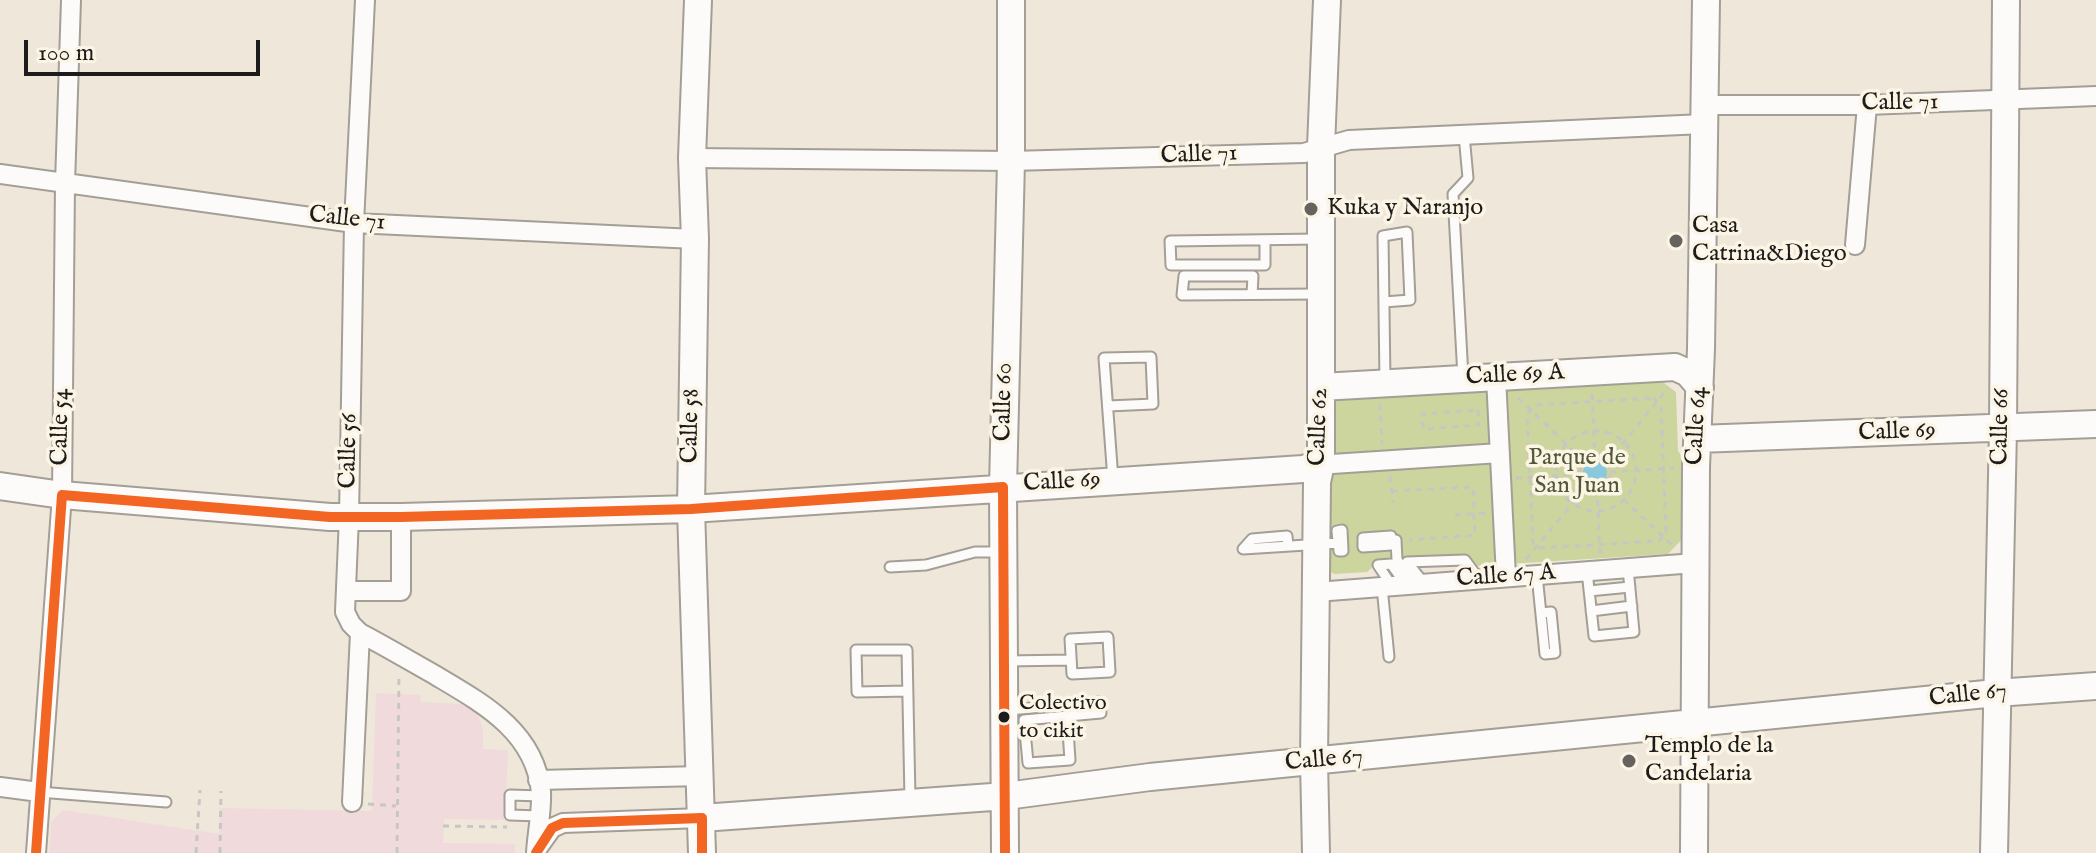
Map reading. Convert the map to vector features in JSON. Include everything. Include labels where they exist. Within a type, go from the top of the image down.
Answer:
[{"type":"main road","name":"Calle 58","points":[[698,0],[692,158],[695,239],[691,509],[702,853]]},
{"type":"main road","name":"Calle 60","points":[[1005,853],[1003,487],[1011,161],[1011,0]]},
{"type":"main road","name":"Calle 62","points":[[1316,853],[1316,592],[1328,544],[1317,482],[1327,464],[1321,387],[1321,147],[1327,0]]},
{"type":"main road","name":"Calle 64","points":[[1694,853],[1695,563],[1706,0]]},
{"type":"main road","name":"Calle 66","points":[[1994,853],[2003,429],[2006,0]]},
{"type":"main road","name":"Calle 69 A","points":[[1321,387],[1382,392],[1463,378],[1504,384],[1675,367],[1688,373],[1700,387]]},
{"type":"main road","name":"Calle 69","points":[[1698,439],[2096,424]]},
{"type":"main road","name":"Calle 69","points":[[0,486],[62,495],[349,517],[401,517],[691,509],[1303,469],[1327,464]]},
{"type":"main road","name":"Calle 67","points":[[702,818],[1006,796],[1150,777],[1996,693],[2096,686]]},
{"type":"street","name":"Calle 54","points":[[36,853],[62,495],[65,184],[71,0]]},
{"type":"street","name":"Calle 56","points":[[360,633],[346,618],[346,591],[354,223],[365,0]]},
{"type":"street","name":"Calle 71","points":[[692,158],[1011,161],[1304,153],[1349,140],[1464,135],[1704,114],[2096,96]]},
{"type":"street","points":[[1855,245],[1867,105]]},
{"type":"street","name":"Calle 71","points":[[0,174],[354,223],[695,239]]},
{"type":"street","points":[[1504,384],[1500,453],[1506,577]]},
{"type":"street","name":"Calle 69","points":[[1327,464],[1500,453]]},
{"type":"street","points":[[346,591],[401,591],[401,517]]},
{"type":"street","name":"Calle 67 A","points":[[1316,592],[1506,577],[1531,567],[1629,577],[1695,563]]},
{"type":"street","points":[[352,802],[360,633],[481,702],[502,718],[524,744],[540,788],[546,822],[536,852]]},
{"type":"street","points":[[540,788],[701,776]]},
{"type":"street","points":[[0,787],[39,792]]},
{"type":"street","name":"Calle 67","points":[[546,822],[702,818]]},
{"type":"lane","points":[[1463,378],[1453,194],[1468,178],[1464,135]]},
{"type":"lane","points":[[1382,392],[1383,236],[1407,232],[1410,300],[1384,302]]},
{"type":"lane","points":[[1265,240],[1265,265],[1171,265],[1170,241],[1323,239]]},
{"type":"lane","points":[[1252,294],[1253,276],[1184,276],[1182,295],[1252,294],[1322,293]]},
{"type":"lane","points":[[1108,406],[1153,404],[1151,357],[1104,358],[1113,480]]},
{"type":"lane","points":[[1394,541],[1404,585]]},
{"type":"lane","points":[[1288,546],[1328,544]]},
{"type":"lane","points":[[890,567],[926,565],[975,552],[1004,551]]},
{"type":"lane","points":[[1389,657],[1407,562],[1465,560],[1479,579]]},
{"type":"lane","points":[[1531,567],[1541,613]]},
{"type":"lane","points":[[1587,571],[1589,591],[1591,611],[1594,636],[1634,632],[1629,577],[1589,591]]},
{"type":"lane","points":[[1591,611],[1632,606]]},
{"type":"lane","points":[[1108,637],[1110,672],[1072,674],[1071,660],[1070,639],[1108,637]]},
{"type":"lane","points":[[907,691],[857,692],[856,650],[907,650],[910,803]]},
{"type":"lane","points":[[1005,661],[1071,660]]},
{"type":"lane","points":[[1005,710],[1100,702],[1101,713],[1067,716],[1024,720],[1028,763],[1070,760],[1067,716]]},
{"type":"lane","points":[[540,788],[510,795],[510,815],[546,822]]},
{"type":"lane","points":[[39,792],[166,802]]},
{"type":"path","points":[[1504,384],[1585,462]]},
{"type":"path","points":[[1591,387],[1595,458]]},
{"type":"path","points":[[1607,463],[1668,388]]},
{"type":"path","points":[[1382,392],[1383,460]]},
{"type":"path","points":[[1653,398],[1661,405],[1666,534],[1659,541],[1539,548],[1533,543],[1527,414],[1536,405],[1592,401],[1653,398]]},
{"type":"path","points":[[1425,406],[1426,414]]},
{"type":"path","points":[[1478,410],[1479,425],[1423,429],[1422,414],[1426,414],[1478,410]]},
{"type":"path","points":[[1594,432],[1608,433],[1623,443],[1630,449],[1636,470],[1632,489],[1624,500],[1614,507],[1598,511],[1590,511],[1573,503],[1561,489],[1557,476],[1561,454],[1567,445],[1580,435],[1594,432]]},
{"type":"path","points":[[1595,458],[1607,463],[1610,472],[1606,483],[1597,488],[1587,486],[1580,474],[1585,462],[1595,458]]},
{"type":"path","points":[[1610,472],[1681,468]]},
{"type":"path","points":[[1501,479],[1580,474]]},
{"type":"path","points":[[1606,483],[1672,545]]},
{"type":"path","points":[[1531,567],[1537,546],[1587,486]]},
{"type":"path","points":[[1393,503],[1392,491],[1473,487],[1475,535],[1394,541]]},
{"type":"path","points":[[1597,488],[1600,555]]},
{"type":"path","points":[[1455,515],[1503,513]]},
{"type":"path","points":[[397,853],[399,672]]},
{"type":"path","points":[[196,853],[200,790]]},
{"type":"path","points":[[220,853],[221,791]]},
{"type":"path","points":[[352,802],[398,806]]},
{"type":"path","points":[[443,826],[515,827]]},
{"type":"shaded area","points":[[376,693],[420,695],[421,702],[464,704],[478,714],[483,730],[483,749],[508,750],[505,820],[444,819],[443,843],[515,844],[515,853],[50,853],[51,822],[63,810],[219,834],[220,808],[372,811]]},
{"type":"green space","name":"Parque de San Juan","points":[[1660,380],[1676,392],[1678,451],[1685,461],[1686,535],[1668,554],[1475,566],[1468,557],[1379,561],[1367,572],[1334,574],[1328,570],[1324,489],[1330,409],[1336,401]]},
{"type":"water","points":[[1595,461],[1603,465],[1607,473],[1603,481],[1595,485],[1587,481],[1583,473],[1587,465]]},
{"type":"transit line","points":[[36,853],[62,495],[330,517],[401,517],[691,509],[1003,487],[1005,853]]},
{"type":"transit line","points":[[536,853],[552,828],[563,823],[702,818],[702,853]]},
{"type":"place","name":"Kuka y Naranjo","points":[[1311,209]]},
{"type":"place","name":"Casa Catrina&Diego","points":[[1676,241]]},
{"type":"place","name":"Colectivo to cikit","points":[[1004,717]]},
{"type":"place","name":"Templo de la Candelaria","points":[[1629,761]]}]
